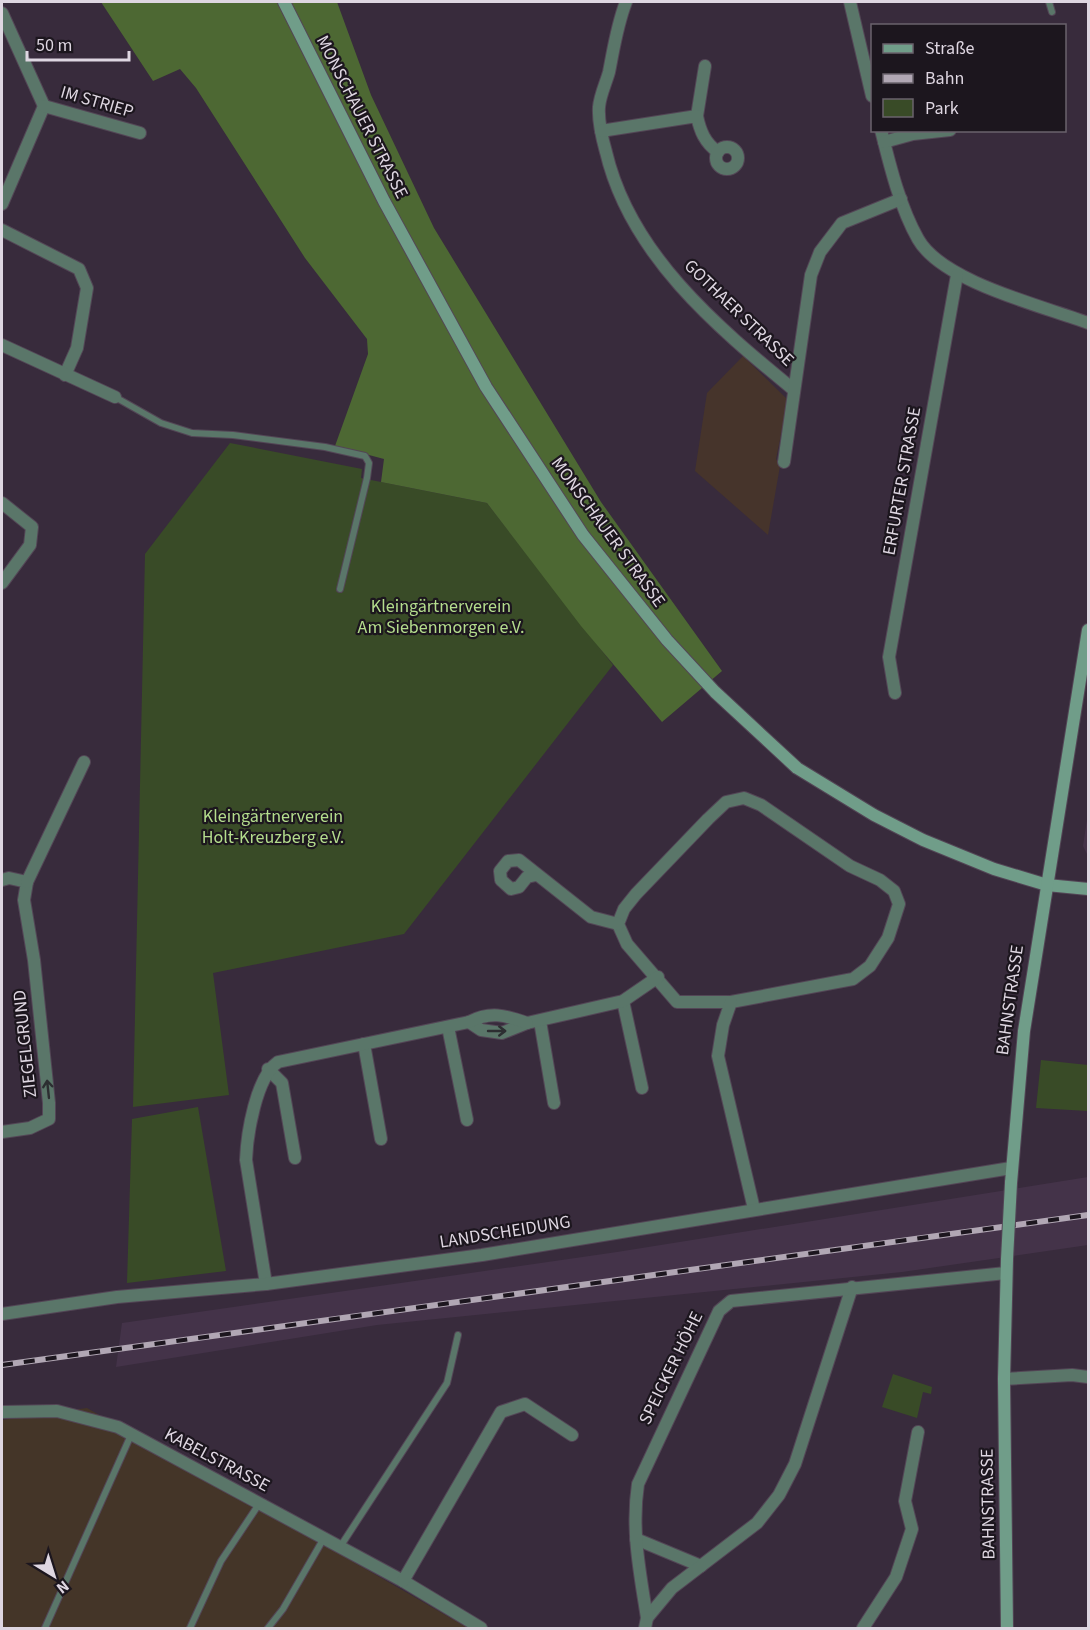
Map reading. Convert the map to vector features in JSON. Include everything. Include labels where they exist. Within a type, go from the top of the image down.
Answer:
[{"type":"main road","name":"MONSCHAUER STRASSE","points":[[284,2],[384,201],[486,387],[584,535],[667,640],[715,692],[797,768],[874,815],[923,840],[994,869],[1047,885],[1089,889]]},
{"type":"main road","name":"BAHNSTRASSE","points":[[1007,1629],[1004,1379],[1006,1259],[1011,1168],[1020,1064],[1089,630]]},
{"type":"street","name":"GOTHAER STRASSE","points":[[626,2],[616,26],[609,71],[599,106],[601,131],[613,181],[635,228],[681,287],[748,352],[794,390]]},
{"type":"street","points":[[850,2],[871,88]]},
{"type":"street","name":"IM STRIEP","points":[[2,13],[44,106],[2,204]]},
{"type":"street","points":[[705,66],[697,116],[700,131],[711,147],[718,152]]},
{"type":"street","name":"IM STRIEP","points":[[44,106],[140,133]]},
{"type":"street","points":[[601,131],[697,116]]},
{"type":"street","points":[[932,132],[883,136],[901,199],[918,240],[937,261],[957,275],[1089,323]]},
{"type":"street","name":"GOTHAER STRASSE","points":[[784,462],[811,275],[820,252],[842,223],[901,199]]},
{"type":"street","points":[[2,230],[79,269],[87,288],[76,348],[65,375]]},
{"type":"street","name":"ERFURTER STRASSE","points":[[895,693],[889,657],[957,275]]},
{"type":"street","points":[[2,345],[115,397]]},
{"type":"street","points":[[2,503],[32,527],[30,545],[2,583]]},
{"type":"street","name":"ZIEGELGRUND","points":[[2,1132],[30,1128],[49,1119],[34,960],[24,900],[27,882],[84,762]]},
{"type":"street","points":[[744,798],[761,805],[850,866],[880,880],[894,891],[899,904],[888,938],[870,966],[853,979],[731,1002],[677,1002],[658,977],[627,944],[618,924],[624,909],[636,894],[708,819],[726,802],[744,798]]},
{"type":"street","points":[[536,875],[591,917],[618,924]]},
{"type":"street","points":[[2,880],[9,878],[27,882]]},
{"type":"street","points":[[469,1022],[481,1030],[502,1033],[533,1022],[623,1001],[658,977]]},
{"type":"street","points":[[623,1001],[642,1088]]},
{"type":"street","points":[[731,1002],[723,1025],[718,1056],[754,1209]]},
{"type":"street","points":[[266,1284],[246,1160],[256,1104],[268,1069],[278,1062],[448,1027],[469,1022],[481,1016],[496,1014],[533,1022]]},
{"type":"street","points":[[533,1022],[554,1103]]},
{"type":"street","points":[[448,1027],[467,1120]]},
{"type":"street","points":[[364,1044],[381,1139]]},
{"type":"street","points":[[268,1069],[282,1083],[295,1158]]},
{"type":"street","name":"LANDSCHEIDUNG","points":[[2,1314],[117,1297],[266,1284],[482,1255],[1011,1168]]},
{"type":"street","name":"SPEICKER HÖHE","points":[[646,1623],[634,1508],[638,1484],[719,1311],[731,1301],[1006,1273]]},
{"type":"street","name":"SPEICKER HÖHE","points":[[646,1623],[672,1588],[757,1524],[779,1495],[795,1464],[852,1287]]},
{"type":"street","points":[[1004,1379],[1072,1375],[1089,1377]]},
{"type":"street","points":[[403,1581],[501,1412],[525,1404],[572,1435]]},
{"type":"street","name":"KABELSTRASSE","points":[[2,1412],[57,1411],[118,1427],[403,1581],[481,1629]]},
{"type":"street","points":[[863,1629],[896,1578],[912,1529],[905,1501],[918,1432]]},
{"type":"street","points":[[636,1539],[701,1566]]},
{"type":"lane","points":[[1050,2],[1052,12]]},
{"type":"lane","points":[[115,397],[161,423],[192,434],[256,438],[325,447],[365,456],[369,463],[367,478],[339,589]]},
{"type":"lane","points":[[340,1547],[447,1383],[458,1335]]},
{"type":"lane","points":[[45,1629],[131,1434]]},
{"type":"lane","points":[[190,1629],[221,1561],[259,1503]]},
{"type":"lane","points":[[268,1629],[283,1609],[324,1538]]},
{"type":"shaded area","points":[[743,356],[788,400],[776,459],[780,466],[768,535],[695,471],[707,393]]},
{"type":"shaded area","points":[[1088,813],[1088,856],[1083,846]]},
{"type":"shaded area","points":[[1088,1177],[1088,1245],[902,1272],[377,1325],[116,1367],[122,1323],[617,1252]]},
{"type":"shaded area","points":[[87,1408],[468,1628],[2,1628],[2,1420]]},
{"type":"green space","points":[[101,2],[337,2],[371,95],[434,228],[601,502],[722,671],[662,722],[581,626],[487,503],[381,482],[384,459],[335,446],[368,354],[367,339],[305,258],[196,88],[180,69],[153,81]]},
{"type":"green space","name":"Kleingärtnerverein Holt-Kreuzberg e.V.","points":[[230,443],[362,469],[361,478],[487,503],[613,665],[404,934],[213,973],[229,1095],[133,1107],[145,554]]},
{"type":"green space","points":[[1041,1060],[1088,1065],[1088,1111],[1036,1108]]},
{"type":"green space","points":[[198,1107],[226,1271],[127,1283],[132,1119]]},
{"type":"green space","points":[[893,1374],[932,1387],[931,1394],[923,1392],[917,1418],[882,1407]]},
{"type":"railway","points":[[2,1365],[1088,1215]]},
{"type":"park label","name":"Kleingärtnerverein Am Siebenmorgen e.V.","points":[[441,616]]}]
